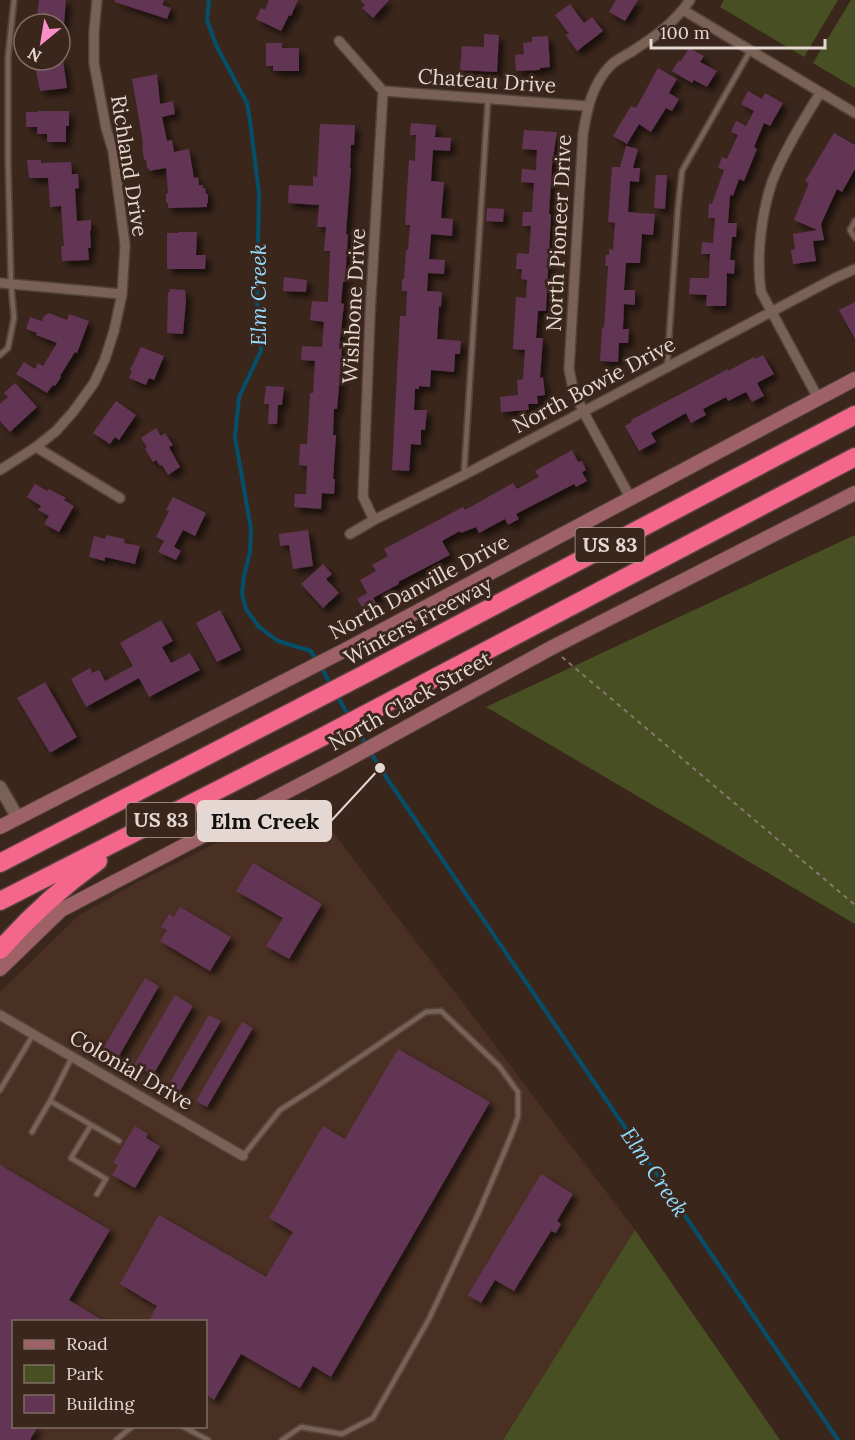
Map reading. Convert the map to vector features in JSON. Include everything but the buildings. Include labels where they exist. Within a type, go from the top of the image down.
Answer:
[{"type":"highway","name":"Winters Freeway","points":[[0,863],[306,705],[855,415]]},
{"type":"highway","name":"US 83","points":[[0,901],[383,706],[855,457]]},
{"type":"highway","points":[[0,950],[38,909],[83,872],[152,824]]},
{"type":"main road","name":"North Danville Drive","points":[[0,827],[347,649],[855,379]]},
{"type":"main road","name":"North Clack Street","points":[[0,969],[61,910],[338,765],[551,648],[855,493]]},
{"type":"street","name":"Richland Drive","points":[[0,470],[56,431],[94,383],[114,331],[122,294],[125,245],[113,151],[106,128],[94,63],[97,0]]},
{"type":"street","name":"North Pioneer Drive","points":[[630,499],[583,411],[573,389],[568,369],[583,134],[588,106],[597,84],[611,65],[663,30],[690,0]]},
{"type":"street","points":[[683,10],[855,113]]},
{"type":"street","points":[[339,41],[383,91]]},
{"type":"street","name":"Chateau Drive","points":[[383,91],[588,106]]},
{"type":"street","name":"Wishbone Drive","points":[[374,520],[363,497],[370,315],[383,91]]},
{"type":"street","points":[[818,398],[761,292],[758,275],[763,217],[772,183],[820,93]]},
{"type":"street","name":"North Bowie Drive","points":[[350,534],[855,269]]},
{"type":"street","points":[[0,283],[122,294]]},
{"type":"street","points":[[36,447],[120,498]]},
{"type":"street","points":[[0,787],[18,818]]},
{"type":"street","name":"Colonial Drive","points":[[0,1015],[243,1156]]},
{"type":"lane","points":[[0,355],[8,348],[14,318],[11,284],[8,57],[14,0]]},
{"type":"lane","points":[[667,367],[682,171],[750,51]]},
{"type":"lane","points":[[464,475],[488,99]]},
{"type":"lane","points":[[855,221],[850,230],[855,238]]},
{"type":"lane","points":[[243,1156],[280,1110],[426,1012],[441,1011],[499,1065],[518,1092],[518,1117],[512,1136],[478,1214],[429,1319],[373,1418],[342,1434],[301,1427],[282,1440]]},
{"type":"lane","points":[[0,1090],[33,1034]]},
{"type":"lane","points":[[32,1132],[72,1057]]},
{"type":"lane","points":[[50,1101],[118,1141]]},
{"type":"lane","points":[[91,1125],[71,1158],[106,1179],[97,1194]]},
{"type":"lane","points":[[116,1440],[131,1428]]},
{"type":"lane","points":[[186,1428],[208,1440]]},
{"type":"path","points":[[551,648],[855,905]]},
{"type":"shaded area","points":[[307,798],[635,1230],[503,1440],[0,1440],[0,992],[78,916],[138,882]]},
{"type":"green space","points":[[724,0],[838,0],[804,57],[720,7]]},
{"type":"green space","points":[[851,0],[855,0],[855,88],[813,63]]},
{"type":"green space","points":[[855,535],[855,924],[486,707]]},
{"type":"green space","points":[[635,1230],[780,1440],[503,1440]]},
{"type":"waterway","name":"Elm Creek","points":[[209,0],[207,20],[216,45],[247,103],[259,193],[257,303],[261,351],[239,397],[235,437],[251,529],[250,552],[242,593],[246,609],[259,627],[278,641],[311,651],[317,661]]},
{"type":"waterway","name":"Elm Creek","points":[[321,667],[332,687]]},
{"type":"waterway","name":"Elm Creek","points":[[337,696],[350,718]]},
{"type":"waterway","name":"Elm Creek","points":[[356,727],[380,768],[838,1440]]},
{"type":"place","name":"Elm Creek","points":[[380,768]]}]
